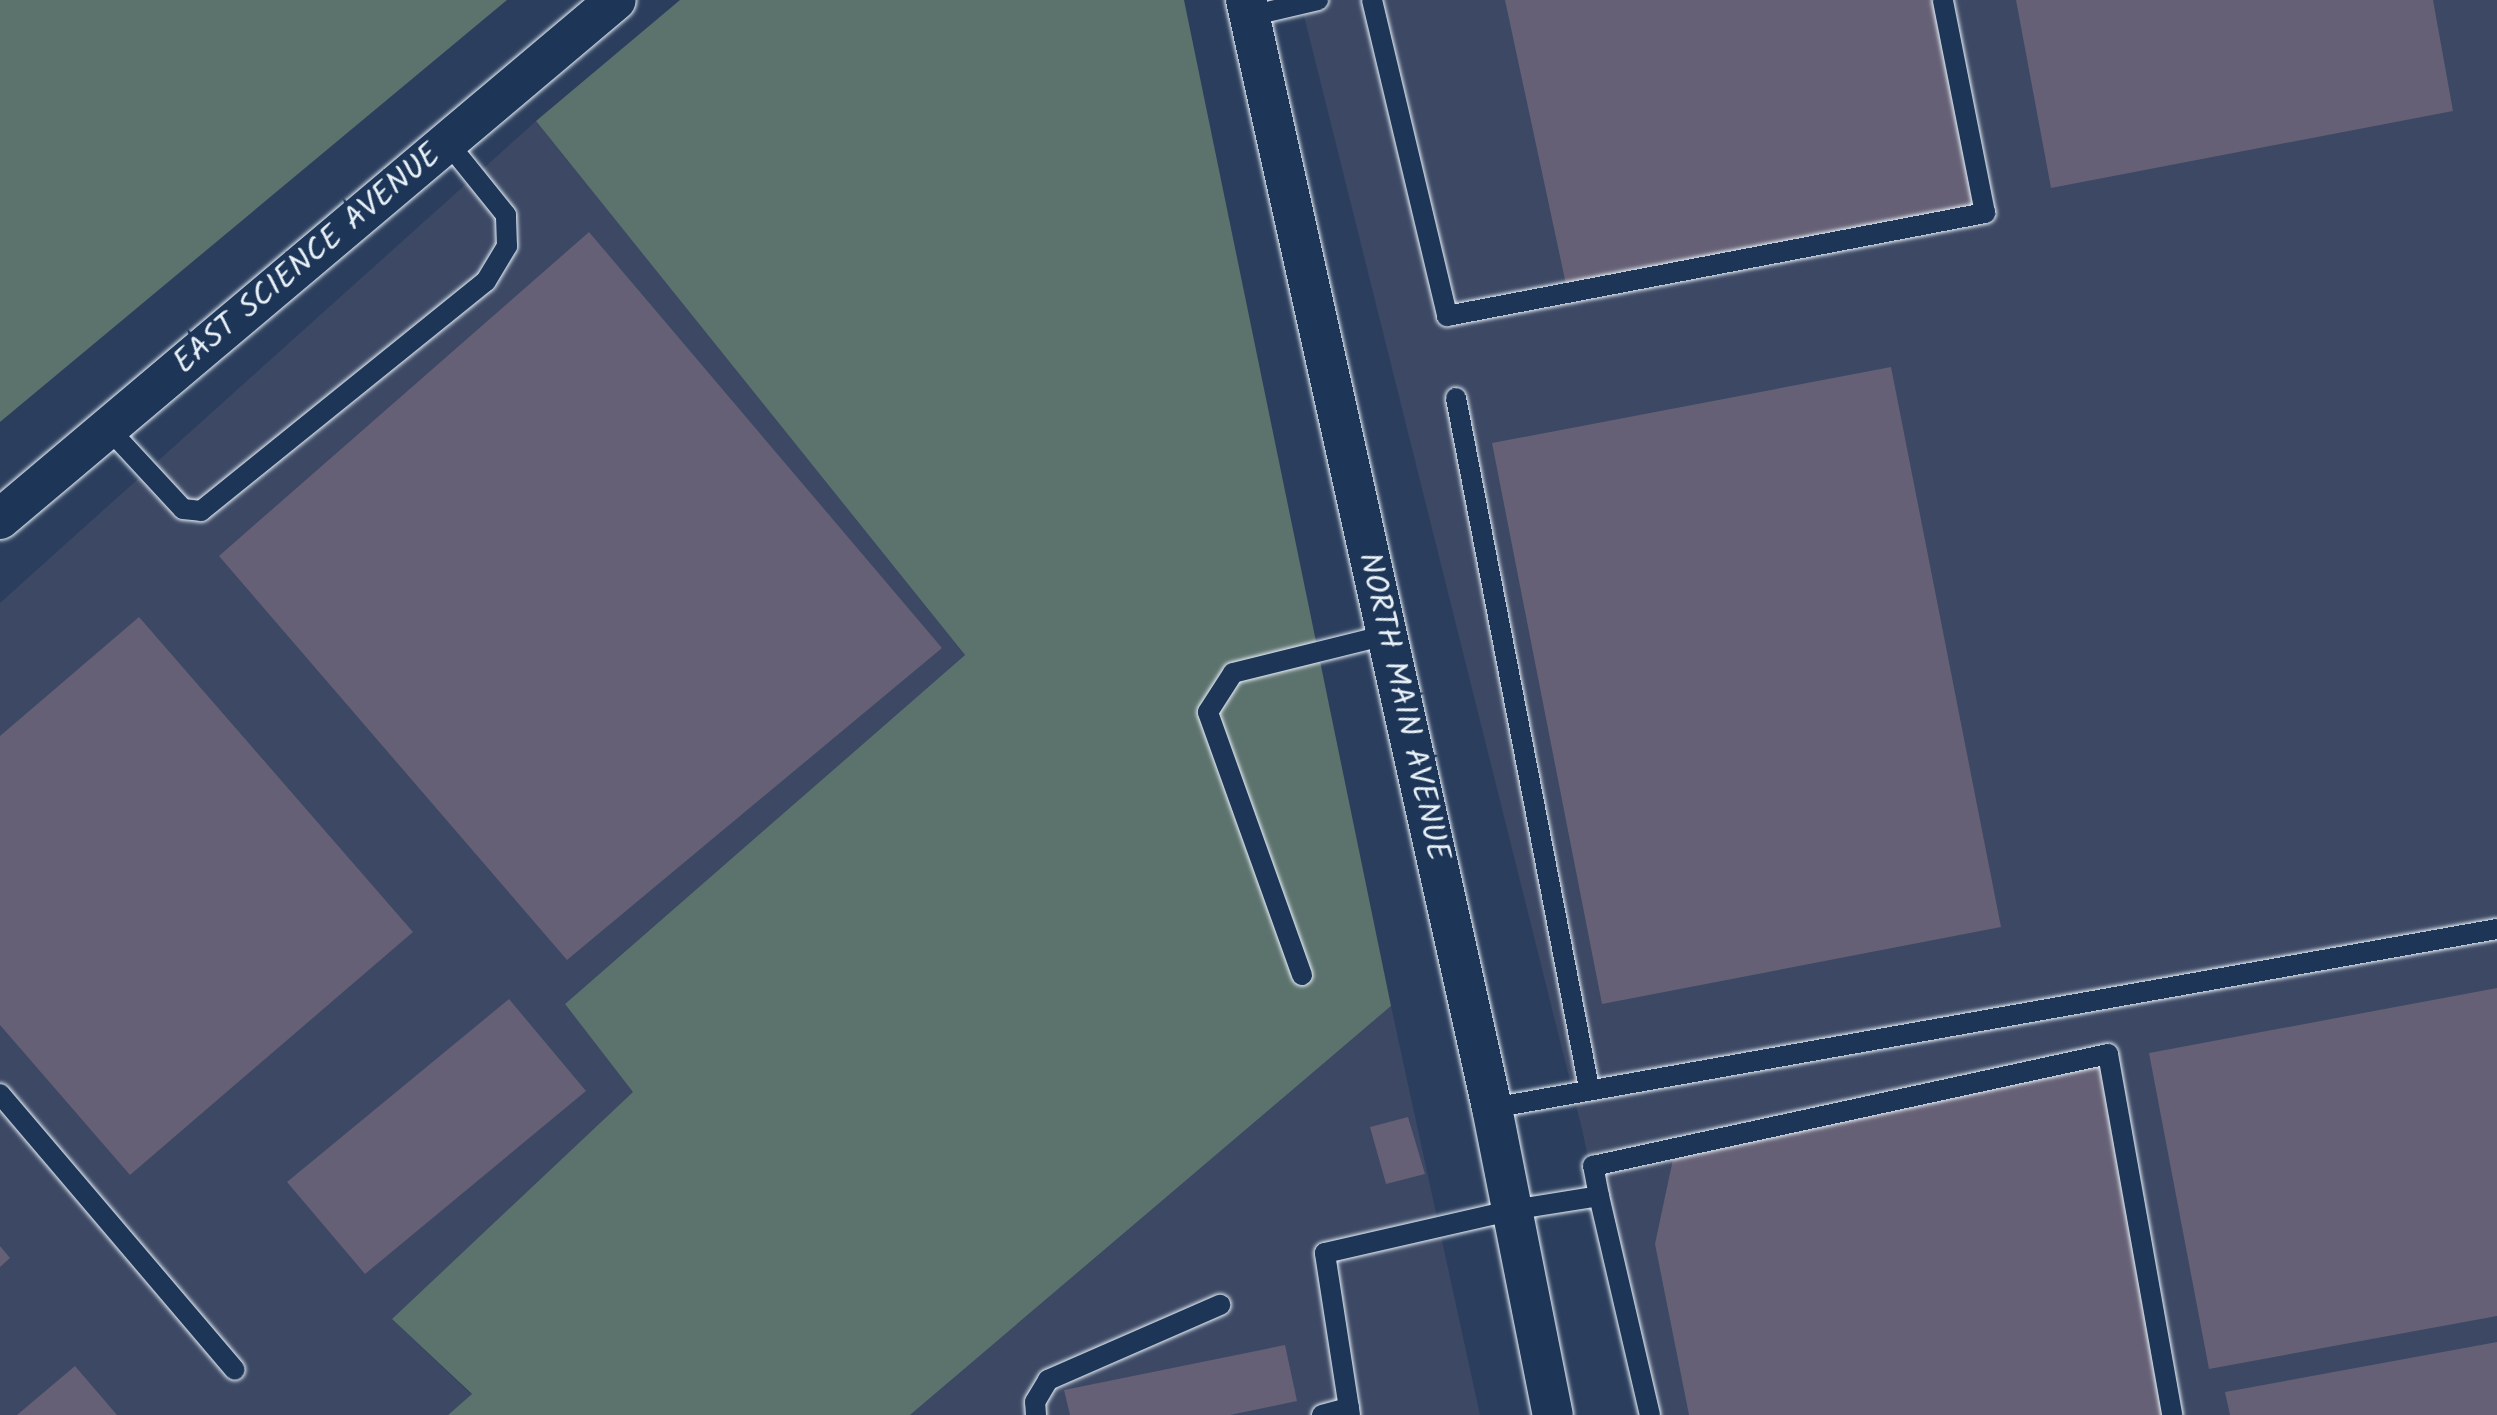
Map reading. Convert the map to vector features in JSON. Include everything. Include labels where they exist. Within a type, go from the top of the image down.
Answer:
[{"type":"street","name":"EAST SCIENCE AVENUE","points":[[0,520],[616,0]]},
{"type":"street","name":"NORTH MAIN AVENUE","points":[[1248,8],[1492,1108],[1553,1415]]},
{"type":"lane","points":[[1248,8],[1318,0]]},
{"type":"lane","points":[[1372,0],[1447,316],[1985,213],[1943,0]]},
{"type":"lane","points":[[108,428],[183,509],[201,511],[486,281],[507,246],[506,215],[447,142]]},
{"type":"lane","points":[[1456,398],[1589,1088]]},
{"type":"lane","points":[[1302,974],[1208,712],[1233,673],[1386,635]]},
{"type":"lane","points":[[1492,1108],[2497,929]]},
{"type":"lane","points":[[1650,1415],[1594,1166],[2108,1054],[2172,1415]]},
{"type":"lane","points":[[0,1094],[236,1370]]},
{"type":"lane","points":[[1322,1415],[1349,1412],[1325,1253],[1512,1210],[1599,1196]]},
{"type":"lane","points":[[1036,1415],[1035,1402],[1048,1380],[1220,1306]]},
{"type":"shaded area","points":[[1300,0],[2497,0],[2497,1415],[1642,1415],[1582,1129]]},
{"type":"shaded area","points":[[536,121],[965,655],[565,1004],[634,1092],[392,1319],[472,1395],[448,1415],[0,1415],[0,603]]},
{"type":"shaded area","points":[[1391,1006],[1480,1415],[910,1415]]},
{"type":"green space","points":[[0,0],[507,0],[0,422]]},
{"type":"green space","points":[[680,0],[1184,0],[1391,1006],[910,1415],[448,1415],[472,1394],[392,1319],[633,1092],[565,1004],[965,655],[536,121]]},
{"type":"building","points":[[1505,0],[1934,0],[1977,204],[1567,289]]},
{"type":"building","points":[[2016,0],[2433,0],[2453,111],[2051,188]]},
{"type":"building","points":[[589,232],[942,648],[567,960],[219,556]]},
{"type":"building","points":[[1891,367],[2001,927],[1602,1004],[1492,443]]},
{"type":"building","points":[[139,617],[413,932],[130,1175],[0,1025],[0,736]]},
{"type":"building","points":[[2497,988],[2497,1316],[2209,1369],[2149,1053]]},
{"type":"building","points":[[509,999],[586,1091],[365,1274],[287,1182]]},
{"type":"building","points":[[2100,1065],[2164,1415],[1689,1415],[1655,1244],[1673,1159]]},
{"type":"building","points":[[1408,1117],[1425,1174],[1386,1184],[1370,1127]]},
{"type":"building","points":[[0,1246],[10,1258],[0,1267]]},
{"type":"building","points":[[2497,1342],[2497,1415],[2230,1415],[2225,1392]]},
{"type":"building","points":[[1285,1345],[1297,1401],[1230,1415],[1070,1415],[1064,1390]]},
{"type":"building","points":[[75,1366],[117,1415],[17,1415]]}]
